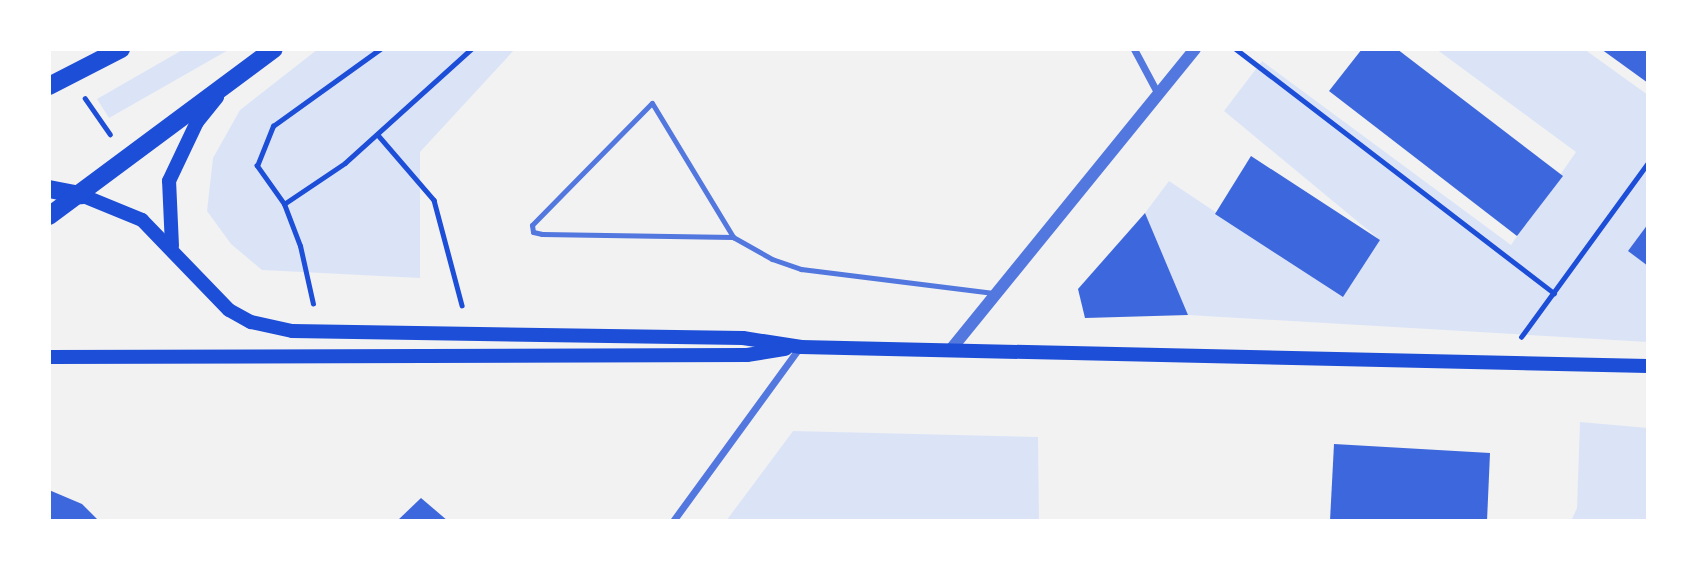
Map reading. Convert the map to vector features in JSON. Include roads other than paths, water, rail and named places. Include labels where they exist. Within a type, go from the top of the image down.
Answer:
[{"type":"main road","points":[[49,86],[121,49]]},
{"type":"main road","points":[[49,216],[81,195],[274,49]]},
{"type":"main road","points":[[172,246],[166,209],[169,181],[197,122],[221,91]]},
{"type":"main road","points":[[49,189],[81,195],[130,213],[172,246],[229,310],[271,327],[319,332],[743,338],[800,347],[952,348],[1648,366]]},
{"type":"main road","points":[[49,357],[747,355],[800,347]]},
{"type":"street","points":[[1134,49],[1158,94]]},
{"type":"street","points":[[952,348],[1195,49]]},
{"type":"street","points":[[673,521],[800,347]]},
{"type":"lane","points":[[733,237],[652,103],[532,225],[533,232],[542,234],[733,237],[772,259],[801,269],[997,294]]}]
